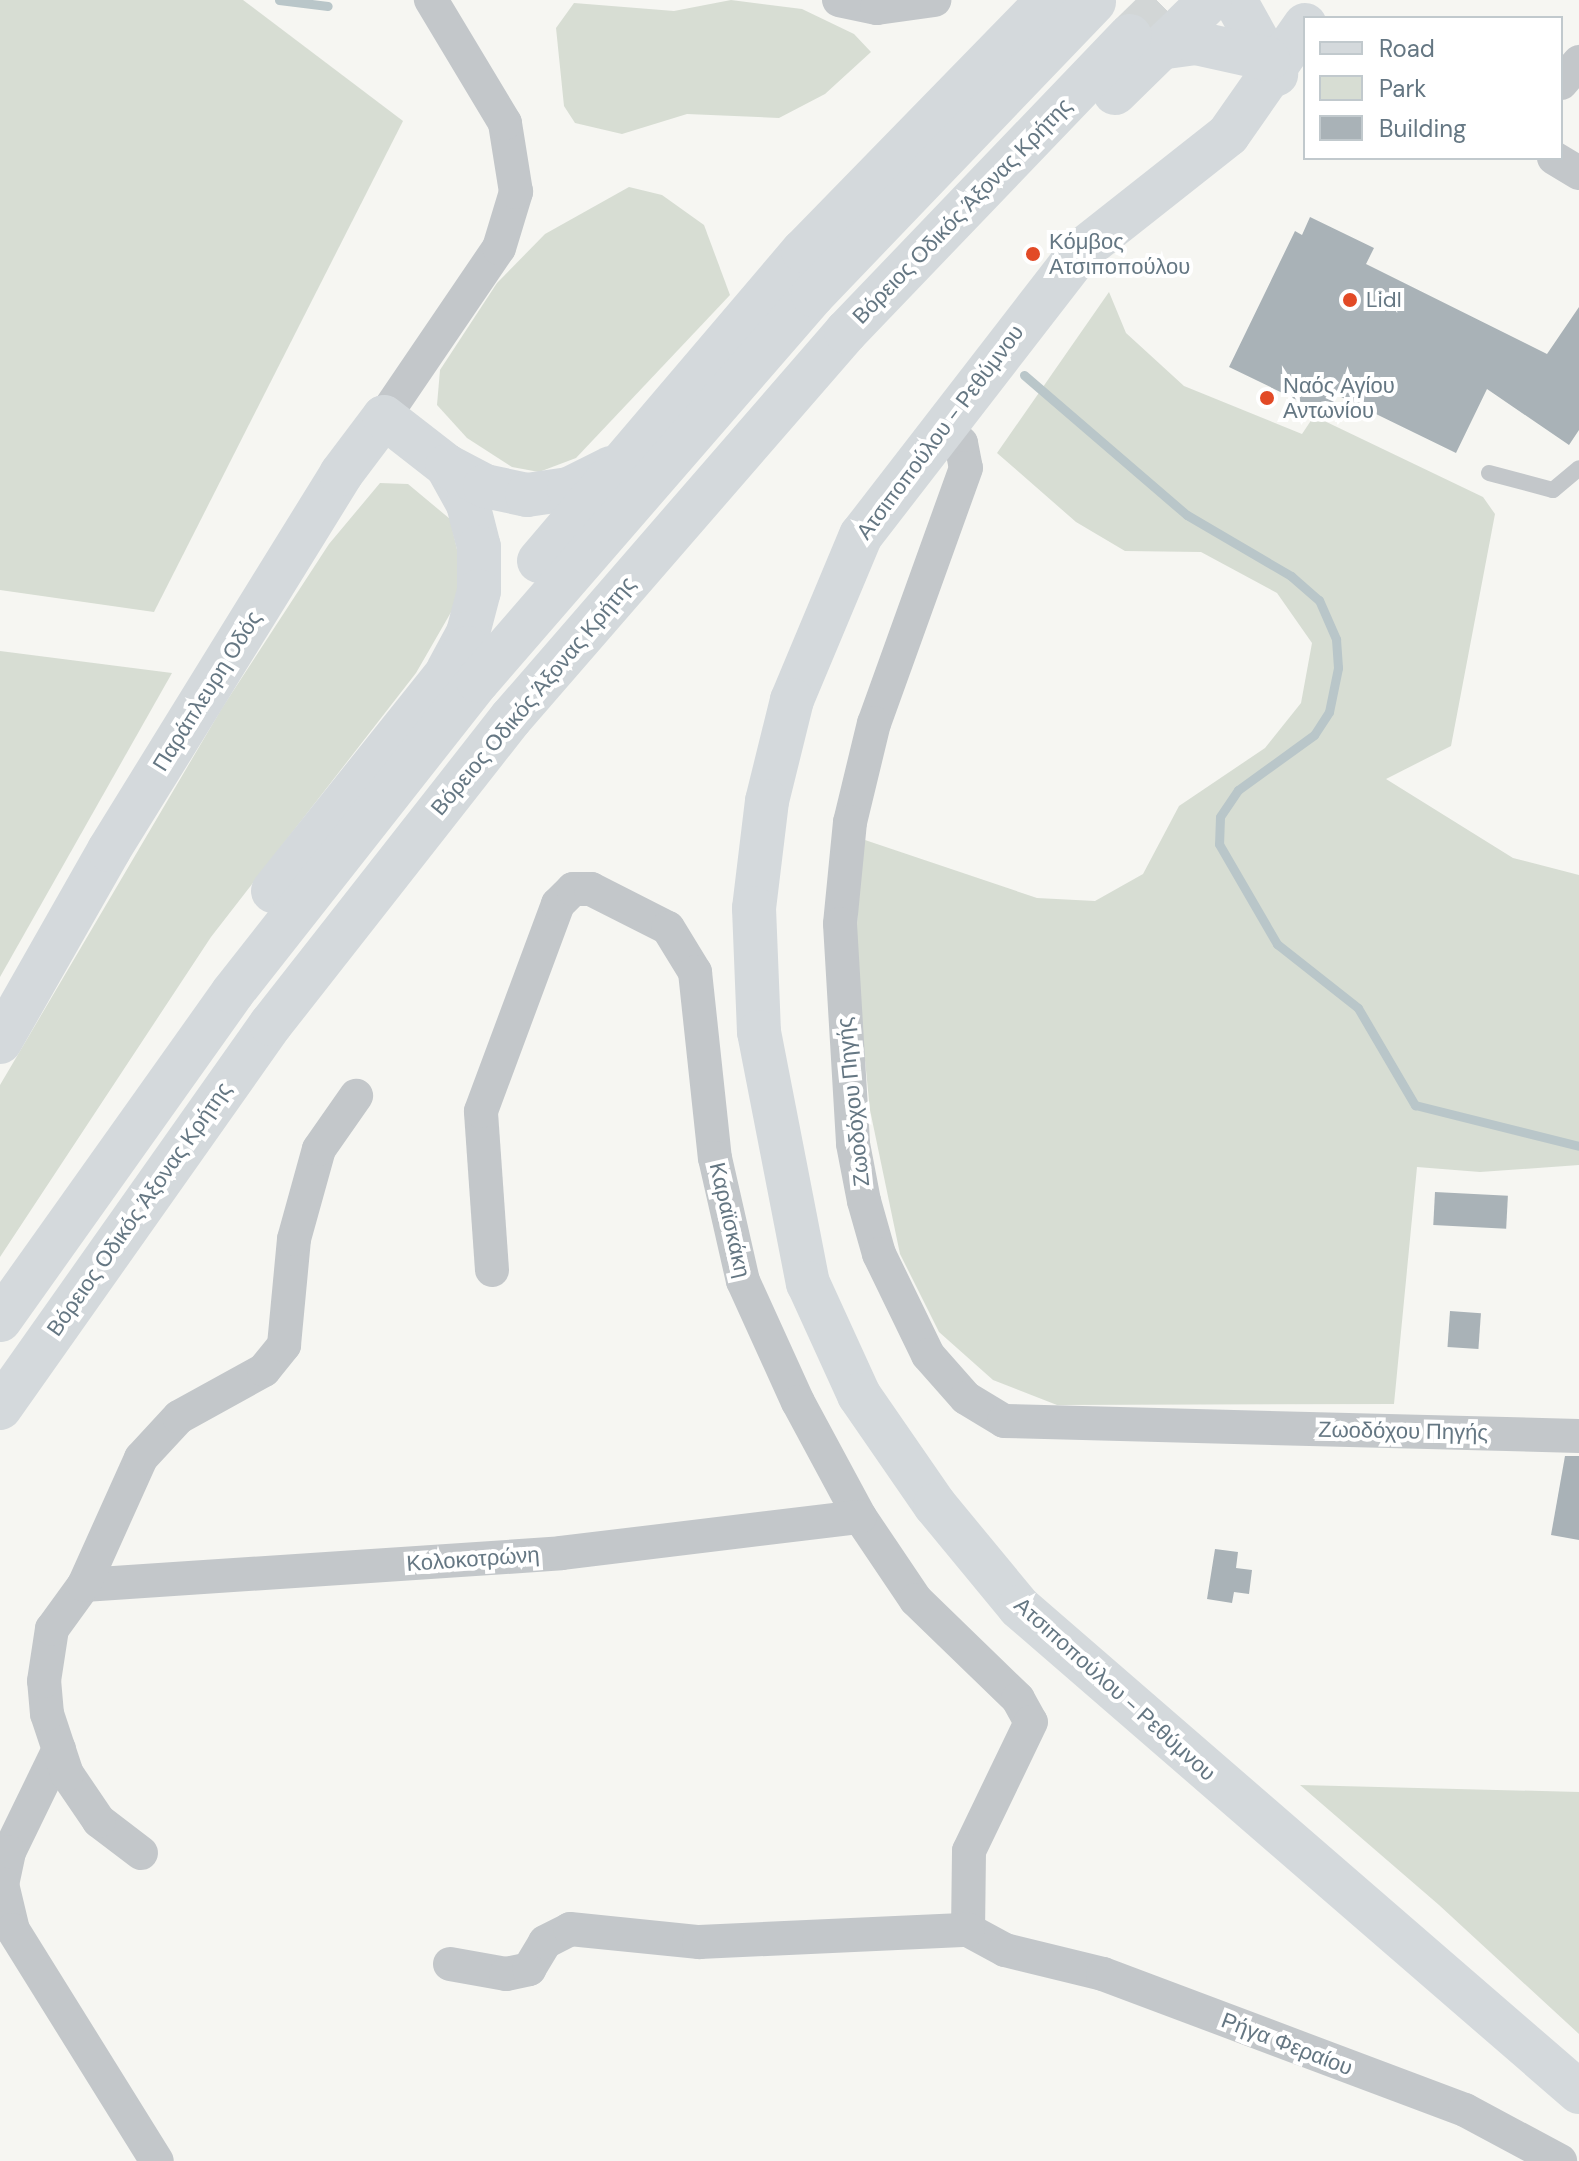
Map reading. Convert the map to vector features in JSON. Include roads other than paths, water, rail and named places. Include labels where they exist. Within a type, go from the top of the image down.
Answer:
[{"type":"main road","points":[[59,1231],[138,1084],[210,977],[447,671],[803,251],[1048,0]]},
{"type":"main road","name":"Βόρειος Οδικός Άξονας Κρήτης","points":[[0,1408],[101,1258],[212,1144],[484,799],[720,516],[1144,42],[1210,0]]},
{"type":"main road","points":[[1235,0],[1272,66]]},
{"type":"main road","points":[[1289,0],[1307,16]]},
{"type":"main road","points":[[0,1320],[59,1231],[233,992],[478,681],[813,295],[1094,2]]},
{"type":"main road","name":"Ατσιποπούλου - Ρεθύμνου","points":[[1303,27],[1199,164],[1080,252],[861,535],[792,700],[767,801],[754,908],[759,1032],[808,1283],[859,1395],[935,1505],[1019,1607],[1579,2092]]},
{"type":"main road","points":[[1144,42],[1196,43],[1272,66]]},
{"type":"main road","points":[[384,417],[447,466],[485,486],[539,493],[569,489],[608,471],[639,442]]},
{"type":"main road","name":"Παράπλευρη Οδός","points":[[0,1042],[109,850],[341,474],[384,417]]},
{"type":"main road","points":[[447,466],[468,504],[479,547],[479,591],[468,633],[447,671]]},
{"type":"street","points":[[384,417],[499,248],[516,192],[505,123],[431,0]]},
{"type":"street","points":[[839,0],[877,8],[934,0]]},
{"type":"street","points":[[1563,81],[1579,62]]},
{"type":"street","points":[[1557,160],[1579,173]]},
{"type":"street","name":"Ζωοδόχου Πηγής","points":[[944,425],[961,443],[966,468],[874,723],[850,822],[840,924],[853,1144],[864,1201],[879,1254],[928,1355],[966,1398],[1004,1421],[1579,1436]]},
{"type":"street","name":"Καραϊσκάκη","points":[[492,1270],[481,1111],[558,904],[573,889],[591,889],[668,928],[695,972],[715,1158],[743,1281],[798,1402],[860,1517],[916,1600],[1018,1699],[1031,1722],[969,1851],[968,1930]]},
{"type":"street","points":[[141,1853],[99,1821],[67,1774],[47,1714],[46,1648],[52,1629],[84,1585],[141,1458],[179,1417],[264,1370],[284,1345],[294,1239],[319,1149],[356,1096]]},
{"type":"street","name":"Κολοκοτρώνη","points":[[84,1585],[561,1553],[860,1517]]},
{"type":"street","points":[[59,1749],[9,1852],[2,1884],[13,1930],[157,2161]]},
{"type":"street","points":[[450,1964],[506,1974],[529,1969],[545,1942],[570,1929],[699,1942],[968,1930]]},
{"type":"street","name":"Ρήγα Φεραίου","points":[[968,1930],[1005,1950],[1103,1974],[1450,2105],[1560,2161]]},
{"type":"lane","points":[[1489,473],[1553,490],[1579,468]]},
{"type":"waterway","points":[[279,0],[328,6]]},
{"type":"waterway","points":[[1024,375],[1187,515],[1291,576],[1319,600],[1336,639],[1338,668],[1329,712],[1314,735],[1238,790],[1220,817],[1219,844],[1277,944],[1358,1008],[1415,1105],[1579,1146]]},
{"type":"tunnel","points":[[1130,36],[1167,0]]},
{"type":"place","name":"Κόμβος Ατσιποπούλου","points":[[1033,254]]},
{"type":"place","name":"Lidl","points":[[1350,300]]},
{"type":"place","name":"Ναός Αγίου Αντωνίου","points":[[1267,398]]}]
